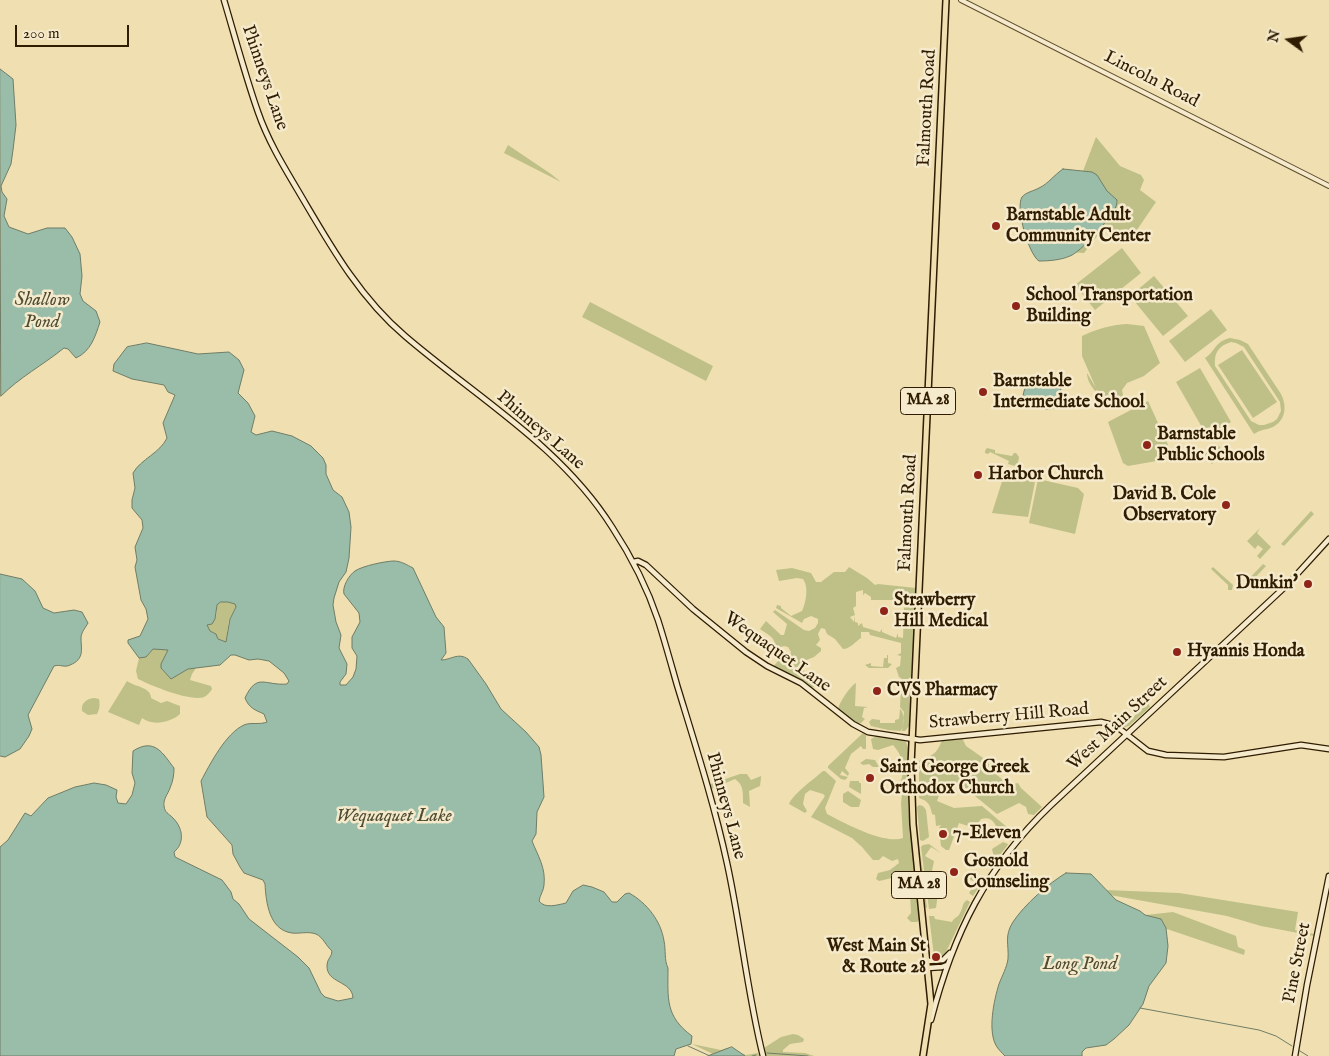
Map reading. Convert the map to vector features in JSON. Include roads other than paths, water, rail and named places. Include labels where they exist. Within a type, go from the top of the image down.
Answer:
[{"type":"main road","name":"Phinneys Lane","points":[[224,0],[249,85],[266,130],[330,247],[349,275],[376,308],[404,336],[552,455],[600,509],[643,580],[658,620],[718,826],[731,881],[747,986],[763,1056]]},
{"type":"main road","name":"Falmouth Road","points":[[923,1056],[931,1004],[913,824],[911,778],[946,0]]},
{"type":"main road","name":"West Main Street","points":[[928,1028],[952,949],[975,902],[1013,846],[1041,814],[1288,584],[1329,539]]},
{"type":"main road","name":"Wequaquet Lane","points":[[633,562],[638,561],[646,565],[693,609],[746,652],[767,666],[806,687],[861,729]]},
{"type":"main road","name":"Strawberry Hill Road","points":[[861,729],[874,733],[921,740],[1101,722],[1116,726],[1148,751],[1166,756],[1224,757],[1301,745],[1329,749]]},
{"type":"main road","name":"Pine Street","points":[[1295,1056],[1329,876]]},
{"type":"main road","points":[[928,961],[943,960],[952,949]]},
{"type":"main road","points":[[928,968],[947,965]]},
{"type":"street","name":"Lincoln Road","points":[[961,0],[1329,186]]},
{"type":"water","name":"Shallow Pond","points":[[0,69],[13,79],[16,125],[11,164],[1,186],[2,192],[7,199],[4,216],[9,227],[28,234],[47,228],[65,228],[72,237],[80,254],[82,276],[80,294],[83,301],[96,311],[100,322],[92,343],[81,355],[76,358],[68,349],[64,348],[1,396]]},
{"type":"water","points":[[1063,169],[1092,172],[1097,175],[1107,191],[1117,200],[1116,205],[1114,211],[1100,229],[1075,253],[1059,259],[1039,261],[1027,241],[1020,203],[1024,195],[1042,186]]},
{"type":"water","name":"Wequaquet Lake","points":[[147,343],[198,354],[229,352],[239,360],[244,370],[238,393],[248,403],[255,416],[251,432],[256,435],[272,431],[292,436],[311,446],[323,458],[326,465],[326,474],[333,490],[342,497],[349,512],[351,527],[346,572],[339,582],[333,605],[341,635],[339,648],[347,664],[346,674],[340,685],[346,685],[353,677],[356,669],[357,656],[352,648],[352,637],[360,622],[359,613],[344,594],[348,578],[358,569],[386,562],[404,563],[413,568],[436,617],[444,627],[446,653],[441,660],[458,656],[468,659],[501,709],[539,747],[544,797],[537,812],[536,834],[532,841],[544,873],[544,887],[539,901],[548,906],[566,903],[573,891],[583,885],[604,892],[612,902],[617,902],[625,894],[629,893],[642,902],[660,926],[665,944],[668,968],[668,998],[670,1006],[677,1021],[692,1036],[691,1044],[676,1049],[674,1056],[0,1056],[0,847],[8,840],[25,813],[31,816],[48,798],[75,787],[94,783],[106,785],[117,790],[116,797],[118,803],[126,804],[132,795],[135,783],[132,773],[133,751],[147,746],[158,749],[174,768],[174,776],[165,799],[164,808],[181,831],[180,844],[174,852],[175,857],[222,880],[231,892],[233,899],[239,904],[249,919],[298,957],[309,968],[321,993],[325,997],[338,1001],[353,998],[352,992],[331,976],[328,971],[327,963],[332,951],[321,937],[313,933],[292,933],[278,927],[270,914],[263,880],[244,873],[233,854],[232,845],[207,817],[201,781],[214,758],[237,729],[246,724],[267,722],[264,714],[250,706],[245,698],[249,690],[254,685],[262,682],[287,684],[289,681],[284,673],[269,661],[249,660],[231,655],[220,665],[188,669],[171,679],[161,668],[168,650],[153,649],[146,657],[139,658],[128,643],[128,640],[140,636],[148,619],[146,609],[141,600],[135,567],[137,560],[135,547],[143,528],[142,520],[132,508],[135,488],[133,473],[136,468],[160,448],[167,438],[163,423],[175,395],[168,392],[164,385],[132,379],[113,371],[114,364],[127,347]],"holes":[[[221,602],[235,604],[236,607],[230,619],[226,642],[218,639],[216,634],[210,631],[207,625],[212,624],[215,619],[217,605]]]},
{"type":"water","points":[[1036,380],[1051,380],[1059,383],[1060,387],[1061,395],[1057,406],[1043,409],[1030,406],[1023,396],[1026,386]]},
{"type":"water","points":[[0,574],[22,579],[35,591],[43,608],[54,613],[74,610],[82,612],[88,623],[81,636],[80,657],[75,663],[68,666],[54,666],[28,715],[32,729],[29,736],[20,749],[5,757],[0,756]]},
{"type":"water","name":"Long Pond","points":[[1066,873],[1091,874],[1116,900],[1145,915],[1161,919],[1166,928],[1168,946],[1166,963],[1149,986],[1143,1004],[1129,1025],[1106,1045],[1086,1048],[1082,1052],[1082,1056],[1005,1056],[994,1041],[992,1025],[997,991],[1008,959],[1010,927],[1030,902]]},
{"type":"water","points":[[732,1047],[745,1056],[708,1056]]},
{"type":"waterway","points":[[1140,1008],[1259,1030],[1276,1036],[1292,1046]]},
{"type":"waterway","points":[[688,1046],[710,1056]]},
{"type":"waterway","points":[[1300,1051],[1308,1056]]},
{"type":"waterway","points":[[767,1053],[808,1056]]},
{"type":"waterway","points":[[752,1056],[756,1055]]},
{"type":"place","name":"Barnstable Adult Community Center","points":[[996,226]]},
{"type":"place","name":"School Transportation Building","points":[[1016,306]]},
{"type":"place","name":"Barnstable Intermediate School","points":[[983,392]]},
{"type":"place","name":"Barnstable Public Schools","points":[[1147,445]]},
{"type":"place","name":"Harbor Church","points":[[978,475]]},
{"type":"place","name":"David B. Cole Observatory","points":[[1226,505]]},
{"type":"place","name":"Dunkin'","points":[[1308,584]]},
{"type":"place","name":"Strawberry Hill Medical","points":[[884,611]]},
{"type":"place","name":"Hyannis Honda","points":[[1177,652]]},
{"type":"place","name":"CVS Pharmacy","points":[[877,691]]},
{"type":"place","name":"Saint George Greek Orthodox Church","points":[[870,778]]},
{"type":"place","name":"7-Eleven","points":[[943,834]]},
{"type":"place","name":"Gosnold Counseling","points":[[954,872]]},
{"type":"place","name":"West Main St & Route 28","points":[[936,957]]}]
